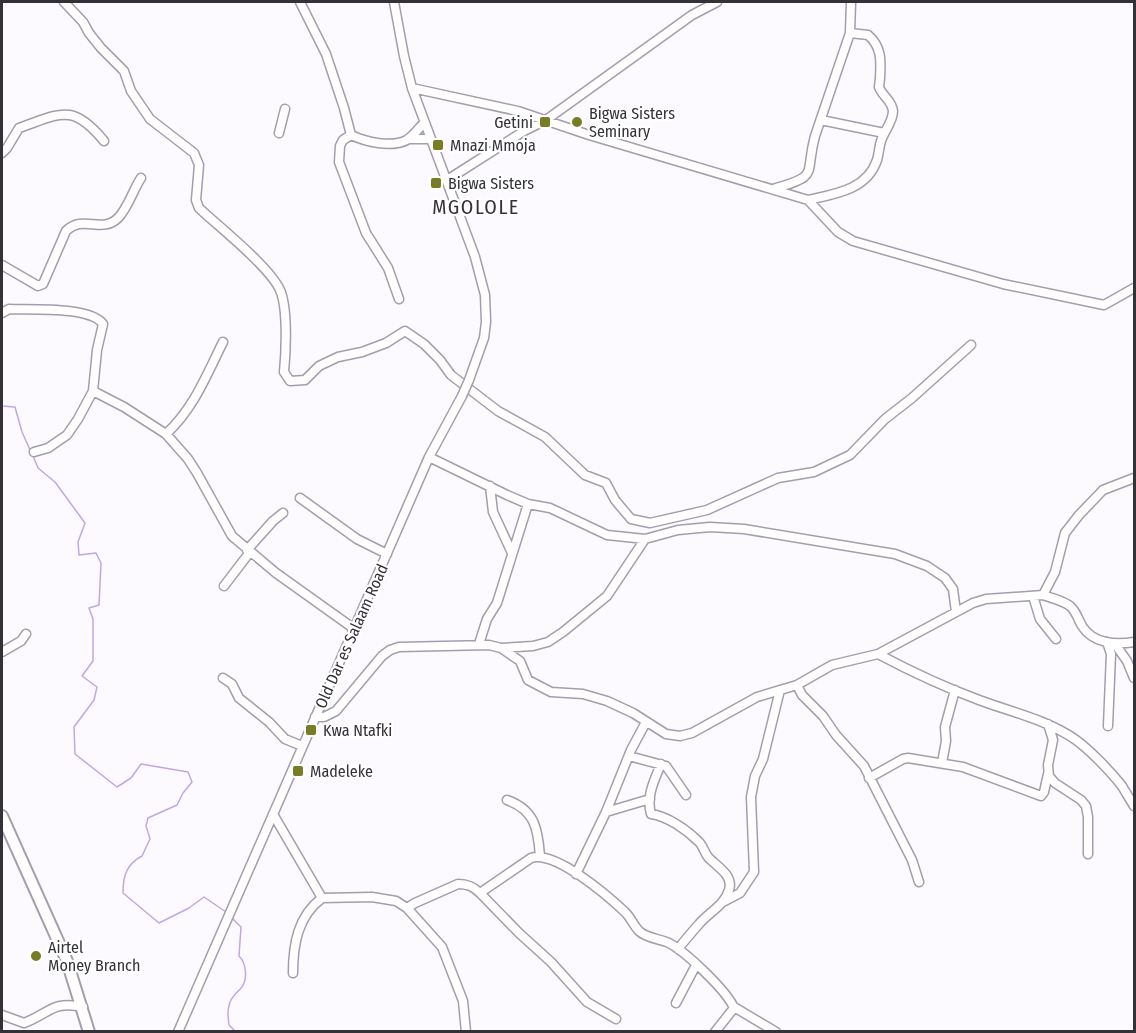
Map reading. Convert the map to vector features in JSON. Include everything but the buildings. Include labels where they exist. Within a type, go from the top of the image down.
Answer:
[{"type":"main road","points":[[2,816],[67,961],[89,1032]]},
{"type":"street","points":[[64,2],[83,22],[101,48],[124,71],[131,91],[150,119],[194,153],[199,165],[196,200],[199,208],[264,268],[280,289],[286,349],[284,372],[290,381],[305,380],[319,366],[338,357],[362,352],[386,343],[405,331],[441,360],[451,375],[489,404],[545,437],[585,475],[606,483],[615,500],[631,519],[650,523],[707,510],[778,478],[814,472],[850,455],[885,419],[971,345]]},
{"type":"street","points":[[300,2],[326,54],[351,135]]},
{"type":"street","points":[[394,2],[412,88],[447,180],[524,131],[546,120],[692,15],[717,2]]},
{"type":"street","points":[[772,190],[799,182],[811,167],[812,147],[839,60],[850,33],[848,22],[851,2]]},
{"type":"street","points":[[412,88],[476,100],[808,200],[842,192],[863,181],[872,171],[884,133],[892,117],[893,110],[888,98],[879,87],[881,55],[877,45],[868,35],[850,33]]},
{"type":"street","points":[[279,133],[285,109]]},
{"type":"street","points":[[2,153],[19,128],[60,113],[75,116],[104,141]]},
{"type":"street","points":[[821,120],[884,133]]},
{"type":"street","points":[[408,139],[424,123]]},
{"type":"street","points":[[351,135],[369,142],[389,143],[408,139],[431,139]]},
{"type":"street","points":[[351,135],[340,146],[339,162],[366,233],[388,268],[399,299]]},
{"type":"street","points":[[2,265],[38,286],[43,284],[66,231],[72,225],[80,222],[98,225],[114,221],[141,178]]},
{"type":"street","name":"Old Dar es Salaam Road","points":[[178,1032],[429,457],[469,381],[484,338],[485,295],[475,257],[447,180]]},
{"type":"street","points":[[808,200],[838,232],[853,241],[1003,284],[1104,305],[1134,288]]},
{"type":"street","points":[[2,312],[9,309],[60,310],[100,319],[103,324],[93,391],[78,420],[67,435],[48,448],[34,452]]},
{"type":"street","points":[[166,435],[192,405],[223,342]]},
{"type":"street","points":[[93,391],[123,406],[166,435],[188,459],[209,492],[227,528],[249,551],[353,628]]},
{"type":"street","points":[[429,457],[528,504],[550,508],[607,535],[645,539],[678,530],[710,527],[772,532],[831,544],[889,552],[918,561],[945,578],[953,589],[956,612]]},
{"type":"street","points":[[1043,595],[1055,572],[1065,533],[1079,515],[1103,490],[1134,478]]},
{"type":"street","points":[[490,486],[495,518],[512,553]]},
{"type":"street","points":[[300,498],[357,539],[387,554]]},
{"type":"street","points":[[479,644],[487,619],[497,603],[528,504]]},
{"type":"street","points":[[224,586],[273,521],[283,513]]},
{"type":"street","points":[[315,717],[324,717],[336,711],[382,656],[399,647],[479,644],[501,648],[533,646],[548,642],[607,596],[645,539]]},
{"type":"street","points":[[501,648],[520,662],[528,681],[551,692],[583,694],[607,701],[666,734],[685,735],[737,706],[757,697],[797,685],[832,665],[878,654],[982,600],[1043,595],[1070,606],[1085,631],[1111,643],[1127,661],[1134,678]]},
{"type":"street","points":[[1033,596],[1040,618],[1056,639]]},
{"type":"street","points":[[2,652],[21,641],[26,634]]},
{"type":"street","points":[[1111,643],[1134,642]]},
{"type":"street","points":[[1108,726],[1111,643]]},
{"type":"street","points":[[878,654],[909,671],[1048,724],[1063,732],[1084,746],[1121,786],[1134,806]]},
{"type":"street","points":[[223,678],[232,684],[239,698],[269,722],[285,740],[303,746]]},
{"type":"street","points":[[797,685],[802,695],[823,716],[836,735],[864,766],[912,860],[919,882]]},
{"type":"street","points":[[678,949],[722,902],[740,893],[754,872],[751,797],[780,690]]},
{"type":"street","points":[[942,763],[946,741],[945,727],[955,690]]},
{"type":"street","points":[[576,874],[646,722]]},
{"type":"street","points":[[869,778],[906,758],[972,770],[1041,796],[1048,774],[1053,741],[1048,724]]},
{"type":"street","points":[[629,756],[666,766],[686,795]]},
{"type":"street","points":[[661,764],[649,794],[648,805],[651,814],[667,819],[699,842],[708,856],[720,866],[730,886],[722,902]]},
{"type":"street","points":[[1048,774],[1052,780],[1086,806],[1088,854]]},
{"type":"street","points":[[606,812],[650,799]]},
{"type":"street","points":[[507,800],[522,807],[532,819],[538,832],[540,856]]},
{"type":"street","points":[[273,814],[322,898]]},
{"type":"street","points":[[480,893],[526,861],[540,856],[576,874],[625,912],[639,931],[678,949],[722,990],[734,1007],[776,1032]]},
{"type":"street","points":[[407,908],[458,884],[474,887],[551,962],[587,1002],[616,1019]]},
{"type":"street","points":[[293,973],[293,954],[303,921],[314,904],[322,898],[372,897],[396,901],[407,908],[442,947],[463,1001],[466,1032]]},
{"type":"street","points":[[676,1003],[696,965]]},
{"type":"street","points":[[2,1015],[24,1023],[58,1006],[83,1007]]},
{"type":"street","points":[[715,1032],[734,1007]]},
{"type":"waterway","points":[[2,397],[2,406],[15,407],[31,452]]},
{"type":"waterway","points":[[33,456],[38,468],[55,482],[85,523],[78,542],[79,555],[96,553],[101,563],[99,605],[89,608],[93,619],[93,661],[82,676],[97,687],[94,700],[74,727],[75,754],[117,787],[131,778],[141,764],[188,772],[192,782],[177,805],[148,818],[146,826],[150,839],[142,856],[129,867],[123,893],[159,923],[189,908],[204,897],[226,912]]},
{"type":"waterway","points":[[232,918],[241,927],[239,956],[246,975],[242,987],[233,997],[228,1008],[229,1025],[236,1032]]},
{"type":"place","name":"Getini","points":[[545,122]]},
{"type":"place","name":"Bigwa Sisters Seminary","points":[[577,122]]},
{"type":"place","name":"Mnazi Mmoja","points":[[438,145]]},
{"type":"place","name":"Bigwa Sisters","points":[[436,183]]},
{"type":"place","name":"Kwa Ntafki","points":[[311,730]]},
{"type":"place","name":"Madeleke","points":[[298,771]]},
{"type":"place","name":"Airtel Money Branch","points":[[36,956]]},
{"type":"district","name":"MGOLOLE","points":[[476,207]]}]
